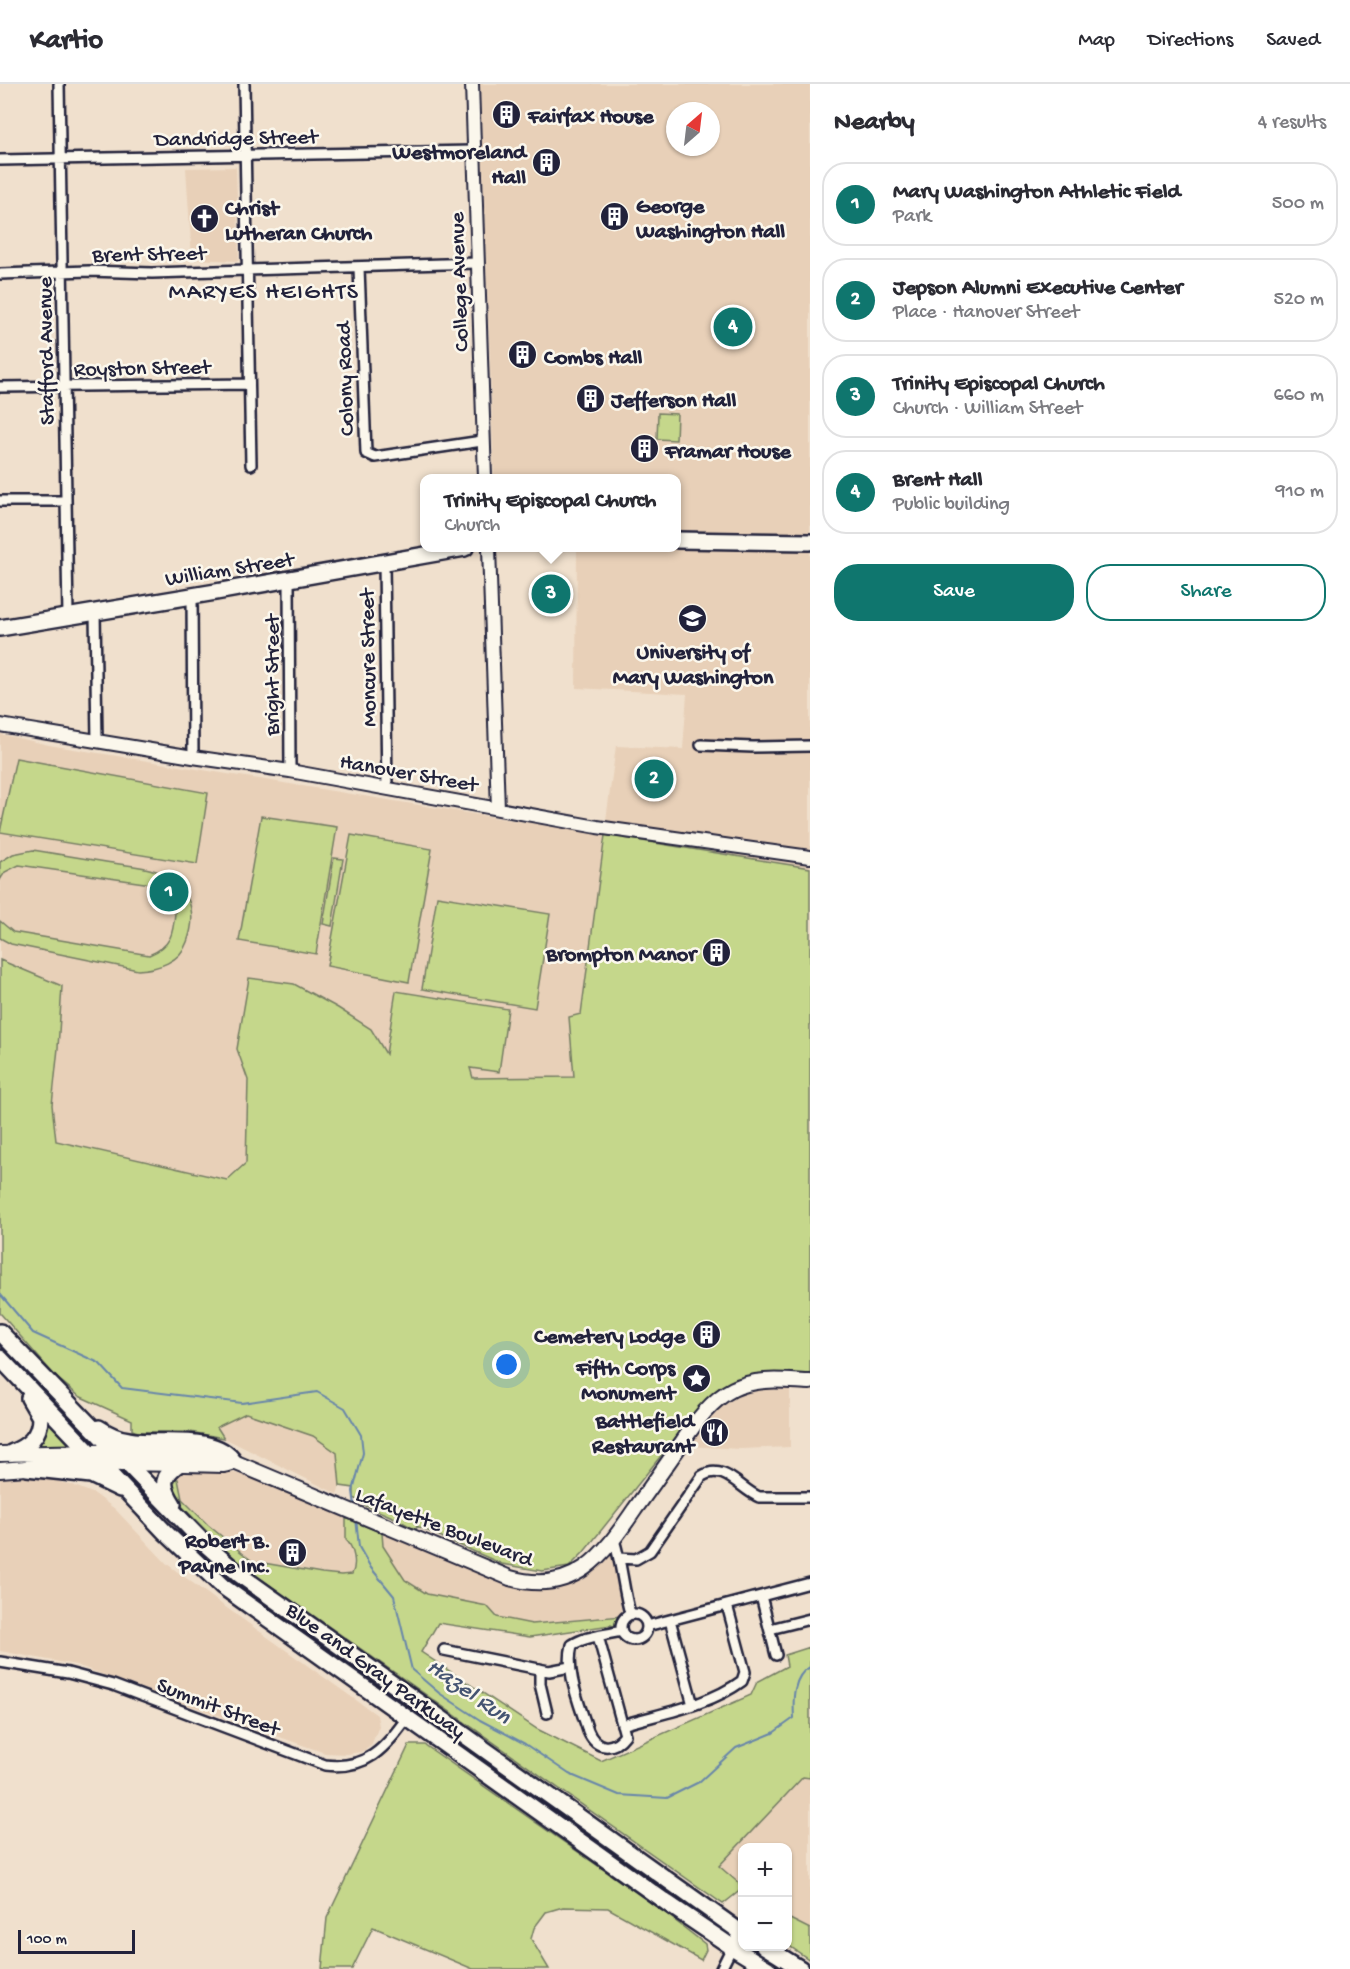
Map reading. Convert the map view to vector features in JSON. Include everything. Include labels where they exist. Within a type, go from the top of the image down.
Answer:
[{"type":"main road","points":[[681,540],[810,542]]},
{"type":"main road","name":"William Street","points":[[0,628],[442,552]]},
{"type":"main road","name":"Blue and Gray Parkway","points":[[0,1332],[188,1527],[240,1575],[738,1930]]},
{"type":"main road","name":"Blue and Gray Parkway","points":[[0,1358],[172,1540],[222,1586],[667,1903],[768,1969]]},
{"type":"main road","points":[[5,1453],[26,1446],[33,1440],[40,1423],[38,1411],[24,1390],[20,1379]]},
{"type":"main road","name":"Lafayette Boulevard","points":[[0,1470],[102,1464],[123,1458],[191,1450],[234,1462],[510,1578],[536,1583],[552,1582],[574,1576],[595,1562],[614,1540],[693,1428],[716,1400],[735,1388],[759,1381],[810,1382]]},
{"type":"main road","points":[[85,1421],[129,1440],[203,1444],[230,1456],[234,1462]]},
{"type":"main road","name":"Lafayette Boulevard","points":[[5,1453],[91,1452],[123,1458],[180,1463],[224,1465],[234,1462]]},
{"type":"main road","points":[[180,1463],[168,1473],[164,1485],[188,1527]]},
{"type":"main road","points":[[27,1468],[91,1475],[130,1494]]},
{"type":"main road","points":[[771,1951],[801,1969]]},
{"type":"street","name":"Stafford Avenue","points":[[59,84],[68,616]]},
{"type":"street","points":[[244,84],[251,465]]},
{"type":"street","name":"College Avenue","points":[[472,84],[485,474]]},
{"type":"street","name":"Dandridge Street","points":[[0,160],[473,151]]},
{"type":"street","name":"Brent Street","points":[[0,274],[152,273],[477,263]]},
{"type":"street","name":"Colony Road","points":[[359,268],[366,453],[375,457],[482,441]]},
{"type":"street","name":"Royston Street","points":[[0,387],[249,384]]},
{"type":"street","points":[[0,501],[66,501]]},
{"type":"street","points":[[489,552],[498,809]]},
{"type":"street","name":"Moncure Street","points":[[384,562],[387,789]]},
{"type":"street","name":"Bright Street","points":[[289,580],[290,771]]},
{"type":"street","points":[[192,596],[193,757]]},
{"type":"street","points":[[95,612],[97,741]]},
{"type":"street","name":"Hanover Street","points":[[0,725],[290,771],[623,831],[810,857]]},
{"type":"street","points":[[701,745],[810,746]]},
{"type":"street","points":[[619,1558],[636,1559],[650,1551],[678,1508],[702,1476],[707,1473],[718,1472],[727,1476],[759,1497],[810,1497]]},
{"type":"street","points":[[614,1540],[630,1613]]},
{"type":"street","points":[[648,1626],[810,1583]]},
{"type":"street","points":[[761,1596],[776,1655]]},
{"type":"street","points":[[622,1725],[693,1705],[736,1686],[742,1681],[745,1672],[727,1605]]},
{"type":"street","points":[[630,1613],[639,1613],[644,1617],[648,1626],[645,1635],[637,1640],[628,1639],[621,1631],[622,1621],[630,1613]]},
{"type":"street","points":[[770,1629],[810,1618]]},
{"type":"street","points":[[670,1620],[693,1705]]},
{"type":"street","points":[[598,1636],[624,1735],[620,1742],[604,1746],[596,1745],[592,1740],[570,1667],[572,1645],[577,1641],[598,1636],[621,1631]]},
{"type":"street","points":[[444,1650],[549,1671],[570,1667]]},
{"type":"street","name":"Summit Street","points":[[0,1662],[68,1673],[113,1685],[325,1765],[345,1766],[366,1760],[383,1748],[407,1718]]},
{"type":"street","points":[[540,1669],[540,1684],[547,1713]]},
{"type":"street","points":[[721,1969],[738,1937]]},
{"type":"shaded area","name":"University of Mary Washington","points":[[480,84],[810,84],[810,1000],[796,1074],[463,1079],[253,1195],[0,1143],[0,734],[49,745],[604,835],[616,746],[683,749],[687,694],[576,688],[577,552],[681,552],[681,474],[494,474]]},
{"type":"shaded area","points":[[236,167],[239,261],[192,259],[186,168]]},
{"type":"shaded area","points":[[763,1387],[790,1387],[790,1447],[741,1449],[687,1446],[713,1413],[746,1392]]},
{"type":"shaded area","points":[[246,1413],[313,1436],[337,1453],[340,1486],[337,1494],[224,1438],[216,1427]]},
{"type":"shaded area","points":[[177,1469],[220,1470],[239,1474],[311,1500],[346,1516],[346,1540],[351,1544],[354,1571],[352,1574],[341,1575],[251,1561],[208,1525],[182,1499],[178,1480],[169,1479]]},
{"type":"shaded area","points":[[23,1477],[72,1485],[95,1494],[115,1509],[167,1564],[377,1715],[379,1726],[371,1746],[361,1752],[325,1753],[76,1665],[0,1651],[0,1478]]},
{"type":"shaded area","points":[[382,1533],[510,1585],[530,1590],[560,1588],[584,1579],[613,1551],[622,1616],[532,1624],[497,1617],[487,1606],[427,1594],[405,1580],[383,1546]]},
{"type":"shaded area","points":[[803,1777],[810,1778],[810,1930],[792,1921],[792,1843],[741,1843]]},
{"type":"shaded area","points":[[738,1846],[738,1883],[718,1867]]},
{"type":"green space","points":[[658,413],[677,414],[676,440],[657,439]]},
{"type":"green space","points":[[16,758],[208,793],[197,864],[0,832]]},
{"type":"green space","points":[[261,816],[337,827],[316,954],[239,941]]},
{"type":"green space","points":[[351,835],[432,849],[409,982],[327,966]]},
{"type":"green space","points":[[605,835],[810,868],[810,1375],[764,1374],[751,1376],[726,1386],[700,1407],[583,1553],[569,1567],[542,1571],[502,1564],[417,1526],[416,1530],[364,1505],[354,1498],[354,1488],[340,1486],[337,1453],[313,1436],[246,1413],[217,1427],[224,1438],[190,1432],[138,1432],[132,1430],[132,1420],[79,1396],[56,1377],[0,1313],[0,960],[62,986],[52,1105],[56,1141],[227,1180],[246,1163],[248,1080],[237,1049],[249,978],[294,984],[338,1008],[371,1029],[386,1054],[396,991],[508,1009],[499,1072],[470,1068],[473,1078],[574,1077],[569,1017],[581,1014]]},
{"type":"green space","points":[[33,850],[144,867],[167,876],[183,890],[191,909],[192,919],[184,949],[167,963],[138,970],[11,944],[0,938],[0,921],[13,932],[149,955],[164,946],[171,935],[176,904],[158,885],[19,865],[5,872],[0,880],[0,862],[13,854]]},
{"type":"green space","points":[[334,858],[343,859],[332,926],[323,924]]},
{"type":"green space","points":[[437,896],[550,914],[535,1008],[422,989]]},
{"type":"green space","points":[[0,1338],[80,1423],[76,1426],[0,1345]]},
{"type":"green space","points":[[44,1412],[74,1445],[33,1446]]},
{"type":"green space","points":[[169,1479],[178,1479],[182,1499],[208,1525],[252,1561],[322,1573],[352,1574],[354,1570],[353,1551],[346,1540],[346,1518],[382,1533],[383,1546],[405,1580],[427,1594],[487,1606],[497,1617],[532,1624],[622,1616],[616,1627],[611,1625],[530,1637],[438,1623],[421,1652],[537,1729],[601,1761],[751,1695],[757,1682],[787,1666],[785,1655],[810,1647],[810,1778],[803,1777],[741,1843],[738,1843],[738,1846],[719,1866],[738,1883],[738,1892],[723,1904],[237,1562],[170,1494]]},
{"type":"green space","points":[[191,1550],[211,1556],[724,1928],[715,1925],[644,1876],[629,1869],[250,1601]]},
{"type":"green space","points":[[409,1745],[425,1745],[664,1912],[705,1944],[706,1950],[701,1960],[608,1908],[563,1907],[546,1912],[534,1928],[531,1939],[549,1969],[473,1969],[373,1927],[352,1969],[322,1969],[327,1918]]},
{"type":"green space","points":[[792,1920],[810,1929],[810,1960],[792,1948]]},
{"type":"waterway","name":"Hazel Run","points":[[0,1294],[33,1333],[99,1363],[122,1388],[242,1403],[317,1392],[345,1408],[361,1435],[363,1453],[353,1491],[355,1506]]},
{"type":"waterway","name":"Hazel Run","points":[[356,1518],[359,1547],[371,1568],[394,1596],[412,1670],[439,1693],[480,1720],[525,1744],[569,1774],[619,1795],[667,1798],[699,1782],[736,1748],[773,1733],[794,1718],[797,1683],[804,1671],[810,1667]]},
{"type":"place","name":"Fairfax House","points":[[507,114]]},
{"type":"place","name":"Westmoreland Hall","points":[[547,163]]},
{"type":"place","name":"George Washington Hall","points":[[615,217]]},
{"type":"place","name":"Christ Lutheran Church","points":[[204,219]]},
{"type":"place","name":"Brent Hall","points":[[733,327]]},
{"type":"place","name":"Combs Hall","points":[[523,355]]},
{"type":"place","name":"Jefferson Hall","points":[[590,398]]},
{"type":"place","name":"Framar House","points":[[644,449]]},
{"type":"place","name":"Trinity Episcopal Church","points":[[551,594]]},
{"type":"place","name":"University of Mary Washington","points":[[693,618]]},
{"type":"place","name":"Jepson Alumni Executive Center","points":[[654,779]]},
{"type":"place","name":"Mary Washington Athletic Field","points":[[169,892]]},
{"type":"place","name":"Brompton Manor","points":[[717,952]]},
{"type":"place","name":"Cemetery Lodge","points":[[706,1334]]},
{"type":"place","name":"Fifth Corps Monument","points":[[696,1379]]},
{"type":"place","name":"Battlefield Restaurant","points":[[715,1432]]},
{"type":"place","name":"Robert B. Payne Inc.","points":[[292,1552]]},
{"type":"district","name":"MARYES HEIGHTS","points":[[264,290]]}]
